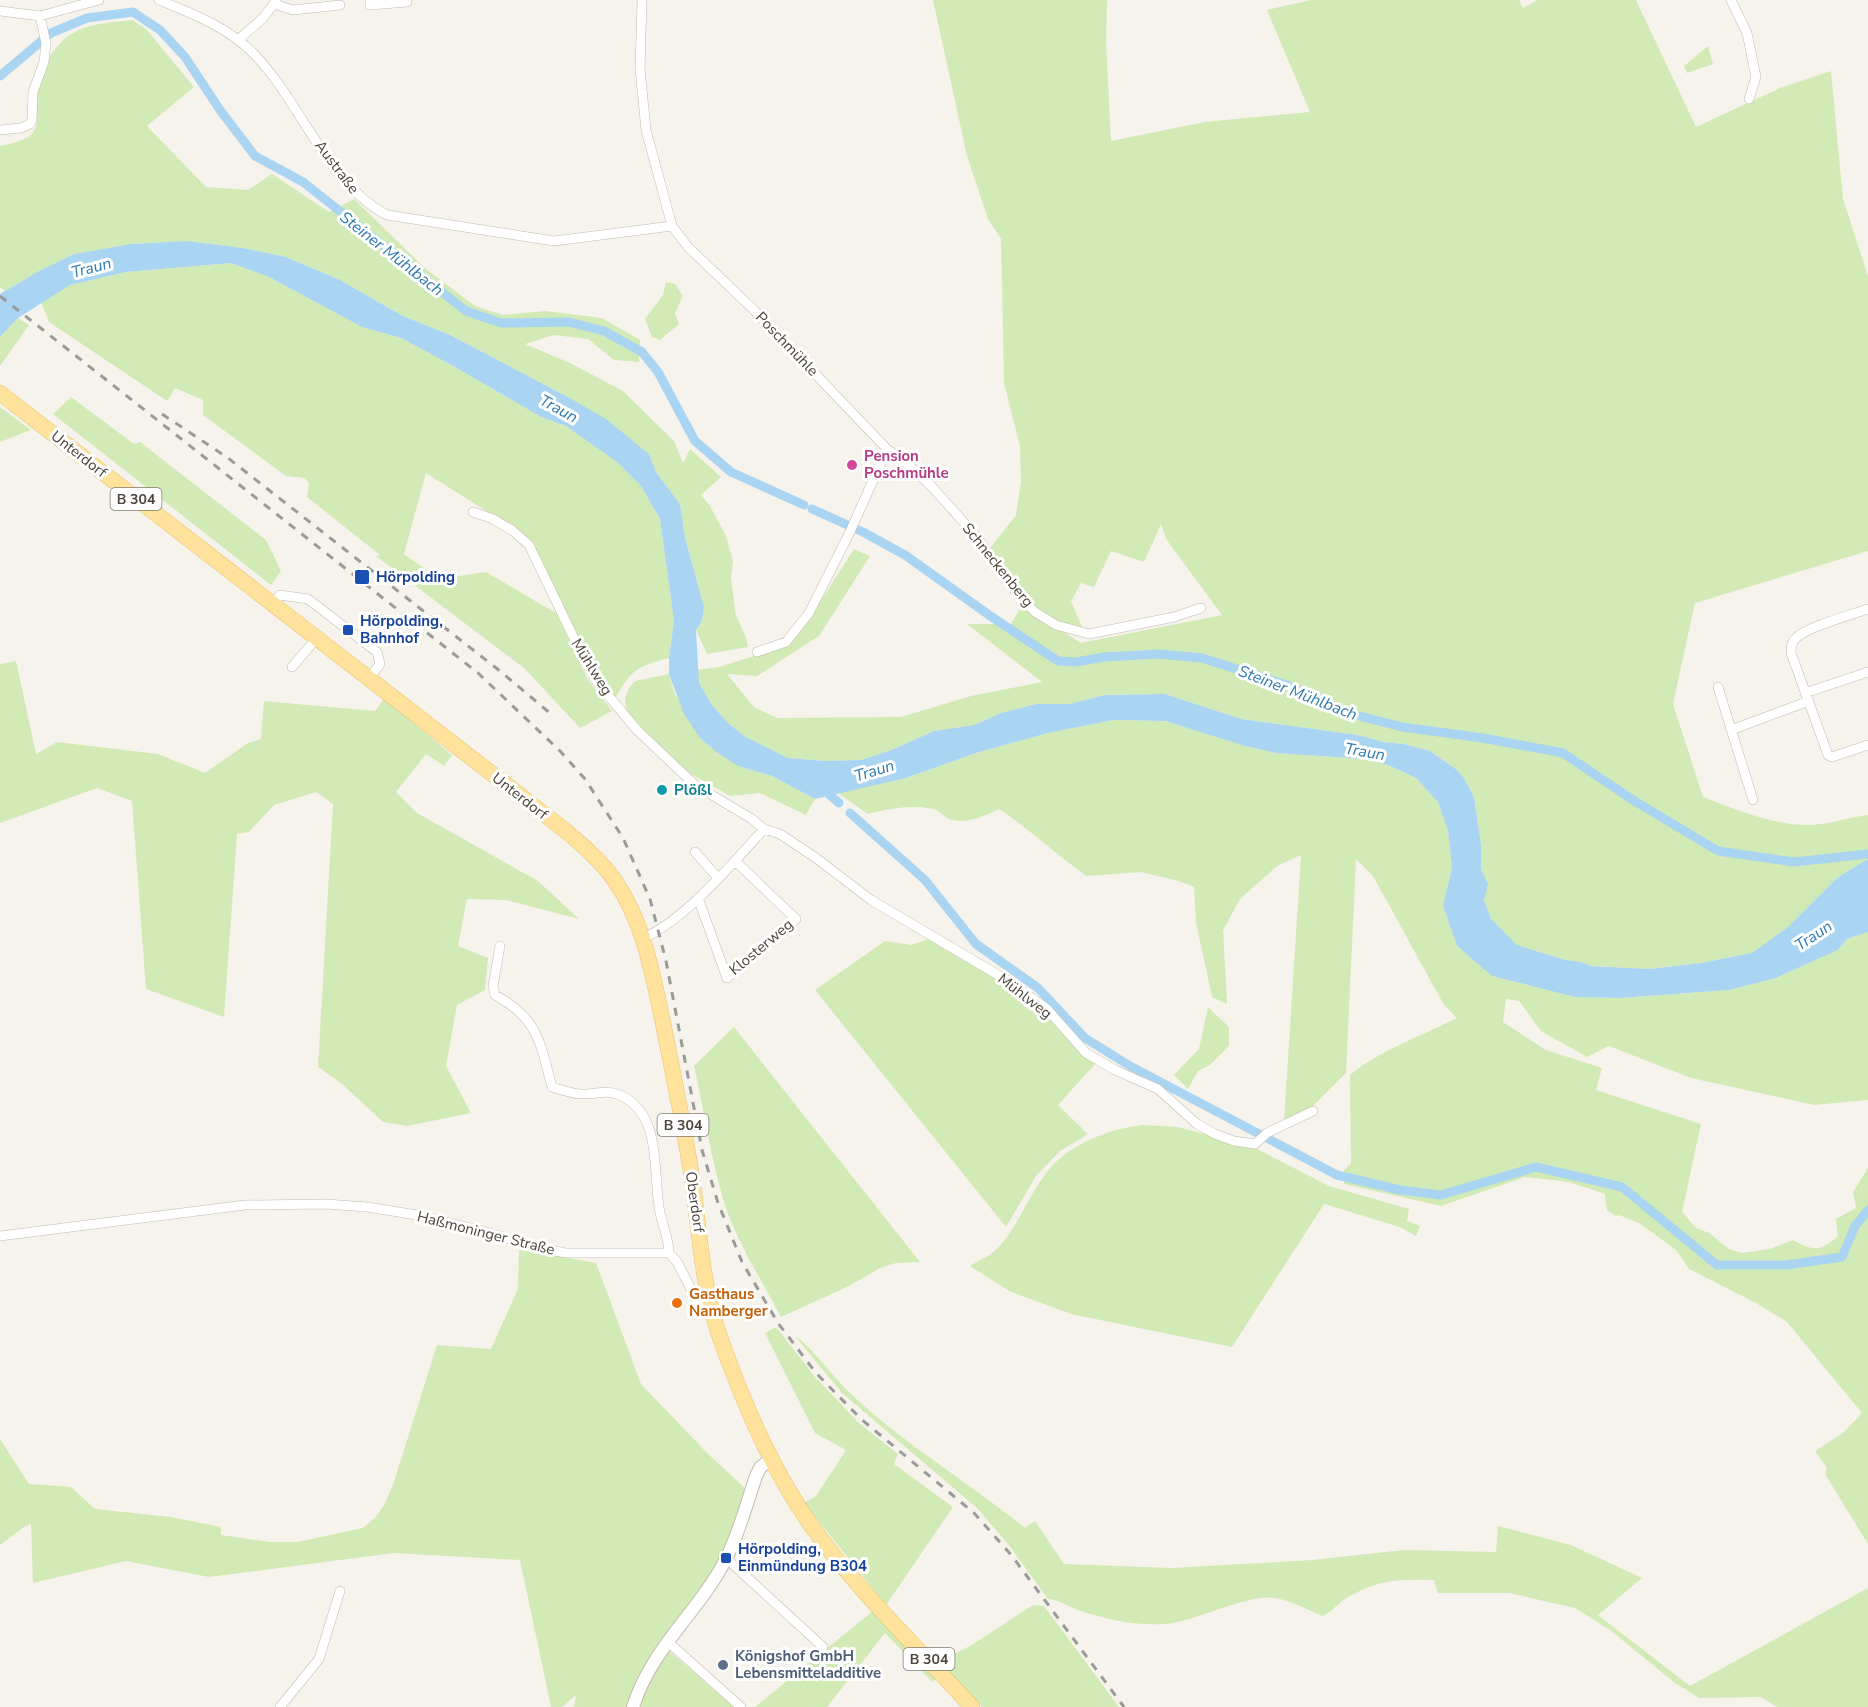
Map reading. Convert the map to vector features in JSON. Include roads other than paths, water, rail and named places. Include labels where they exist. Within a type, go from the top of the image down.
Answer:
[{"type":"main road","name":"Unterdorf","points":[[0,393],[562,828],[594,856],[614,879],[623,893],[643,938]]},
{"type":"main road","name":"Oberdorf","points":[[643,938],[683,1124],[706,1284],[713,1314],[753,1423],[792,1496],[821,1539],[972,1707]]},
{"type":"street","points":[[0,11],[40,16],[99,0]]},
{"type":"street","name":"Austraße","points":[[159,0],[203,18],[238,40],[255,54],[341,176],[370,206],[387,215],[554,241],[672,226]]},
{"type":"street","points":[[370,0],[370,5],[384,2],[407,2]]},
{"type":"street","name":"Poschmühle","points":[[642,0],[640,69],[646,130],[672,226],[700,260],[754,309],[887,449]]},
{"type":"street","points":[[1731,0],[1747,33],[1756,77],[1749,99]]},
{"type":"street","points":[[238,40],[263,18],[275,2],[293,10],[340,5]]},
{"type":"street","points":[[0,130],[21,128],[30,124],[32,119],[33,92],[44,62],[46,43],[40,16]]},
{"type":"street","points":[[757,652],[786,642],[809,613],[856,520],[887,449]]},
{"type":"street","name":"Schneckenberg","points":[[887,449],[915,470],[954,510],[976,536],[1015,591],[1035,612],[1056,625],[1089,634],[1174,617],[1201,608]]},
{"type":"street","name":"Mühlweg","points":[[473,512],[493,519],[512,530],[529,545],[591,672],[637,730],[695,785],[752,819],[764,830],[780,834],[871,900],[1010,982],[1047,1010],[1086,1053],[1115,1070],[1158,1089],[1197,1124],[1234,1141],[1255,1144],[1267,1133],[1313,1111]]},
{"type":"street","points":[[273,604],[280,595],[308,599],[363,641],[377,652],[380,664],[369,679]]},
{"type":"street","points":[[1868,609],[1806,631],[1795,639],[1791,646],[1791,653],[1828,755],[1832,757],[1868,745]]},
{"type":"street","points":[[292,667],[316,639]]},
{"type":"street","points":[[1731,730],[1868,672]]},
{"type":"street","points":[[1718,687],[1753,800]]},
{"type":"street","points":[[643,938],[668,924],[698,898],[764,830]]},
{"type":"street","points":[[695,852],[718,878]]},
{"type":"street","name":"Klosterweg","points":[[698,898],[727,978],[796,919],[735,861]]},
{"type":"street","points":[[500,946],[493,986],[495,995],[523,1014],[537,1033],[552,1087],[580,1094],[606,1091],[620,1095],[643,1115],[653,1145],[660,1212],[668,1239],[669,1253],[677,1262],[704,1314],[713,1314]]},
{"type":"street","name":"Haßmoninger Straße","points":[[0,1236],[245,1206],[326,1204],[367,1207],[417,1215],[565,1253],[669,1253]]},
{"type":"street","points":[[633,1707],[641,1684],[667,1641],[702,1597],[726,1558],[756,1476],[760,1468],[771,1458]]},
{"type":"street","points":[[726,1558],[824,1647]]},
{"type":"street","points":[[280,1707],[319,1659],[340,1591]]},
{"type":"street","points":[[667,1641],[741,1707]]},
{"type":"water","name":"Traun","points":[[187,241],[243,248],[286,257],[340,280],[403,316],[450,335],[568,397],[606,419],[649,454],[656,472],[680,504],[685,538],[704,607],[702,621],[696,630],[699,683],[712,705],[728,723],[744,736],[788,758],[826,761],[861,760],[889,751],[934,731],[974,725],[1001,713],[1036,704],[1070,704],[1104,695],[1165,694],[1241,719],[1358,735],[1383,742],[1404,744],[1430,751],[1457,770],[1474,797],[1481,844],[1481,869],[1488,884],[1484,900],[1491,919],[1517,945],[1591,966],[1649,969],[1701,963],[1752,953],[1788,927],[1838,877],[1868,859],[1868,932],[1847,939],[1838,950],[1776,978],[1729,990],[1620,998],[1575,997],[1492,976],[1457,946],[1443,906],[1452,867],[1448,831],[1438,802],[1416,778],[1388,765],[1363,759],[1276,753],[1245,746],[1165,721],[1113,720],[1048,733],[976,753],[906,778],[815,799],[772,776],[738,766],[700,738],[684,714],[669,674],[674,621],[660,519],[641,486],[617,462],[566,426],[541,417],[401,338],[362,327],[269,277],[231,263],[126,272],[70,285],[18,318],[0,337],[0,294],[39,271],[74,254],[131,244]]},
{"type":"waterway","name":"Steiner Mühlbach","points":[[0,76],[51,33],[87,18],[133,12],[160,30],[185,57],[220,110],[255,156],[303,182],[466,311],[501,323],[569,322],[604,331],[642,352],[658,372],[695,441],[731,472],[804,505]]},
{"type":"waterway","name":"Steiner Mühlbach","points":[[812,509],[863,532],[905,555],[1058,661],[1076,662],[1104,657],[1158,654],[1202,658],[1287,685],[1344,712],[1402,727],[1483,738],[1563,753],[1633,800],[1718,851],[1794,862],[1868,854]]},
{"type":"waterway","points":[[823,789],[839,803]]},
{"type":"waterway","points":[[850,813],[925,880],[976,944],[1038,988],[1085,1038],[1130,1066],[1337,1175],[1400,1190],[1441,1195],[1536,1167],[1622,1187],[1717,1265],[1786,1265],[1842,1257],[1855,1226],[1868,1210]]},
{"type":"railway","points":[[0,296],[478,673],[560,751],[585,779],[623,838],[650,899],[666,961],[702,1150],[718,1203],[742,1262],[778,1323],[816,1373],[861,1419],[974,1513],[1012,1556],[1124,1707]]},
{"type":"railway","points":[[162,414],[228,458],[500,671],[551,714]]},
{"type":"place","name":"Pension Poschmühle","points":[[852,465]]},
{"type":"place","name":"Hörpolding","points":[[362,577]]},
{"type":"place","name":"Hörpolding, Bahnhof","points":[[348,630]]},
{"type":"place","name":"Plößl","points":[[662,790]]},
{"type":"place","name":"Gasthaus Namberger","points":[[677,1303]]},
{"type":"place","name":"Hörpolding, Einmündung B304","points":[[726,1558]]},
{"type":"place","name":"Königshof GmbH Lebensmitteladditive","points":[[723,1665]]}]
